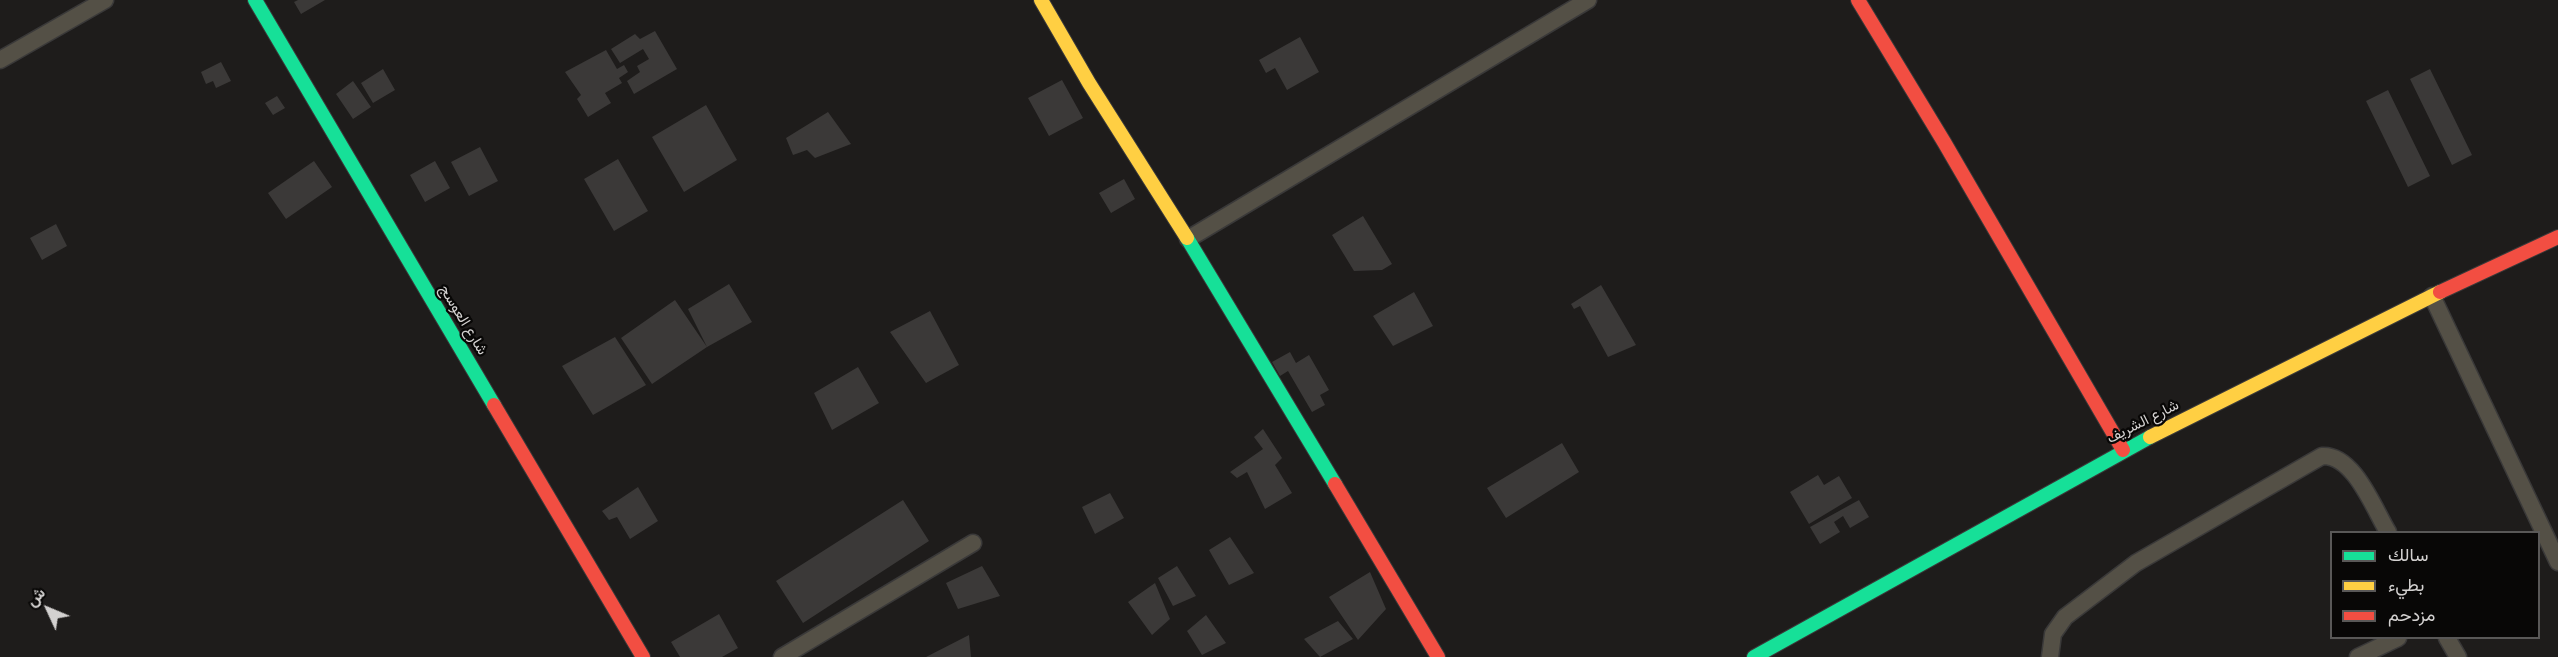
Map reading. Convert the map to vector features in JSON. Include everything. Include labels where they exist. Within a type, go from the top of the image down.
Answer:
[{"type":"street","points":[[0,60],[105,0]]},
{"type":"street","name":"شارع العوسج","points":[[255,0],[643,657]]},
{"type":"street","points":[[1041,0],[1089,83],[1188,239],[1438,657]]},
{"type":"street","points":[[1188,239],[1588,0]]},
{"type":"street","points":[[1858,0],[1944,142],[2123,450]]},
{"type":"street","name":"شارع الشريف","points":[[1754,657],[2123,450],[2432,296],[2558,237]]},
{"type":"street","points":[[2432,296],[2558,562]]},
{"type":"street","points":[[2050,657],[2053,634],[2065,617],[2136,562],[2322,456],[2332,456],[2343,460],[2353,472],[2387,531]]},
{"type":"street","points":[[782,657],[973,543]]},
{"type":"street","points":[[2358,657],[2396,639]]},
{"type":"street","points":[[2448,639],[2458,657]]},
{"type":"building","points":[[325,0],[301,14],[294,2]]},
{"type":"building","points":[[655,31],[677,69],[634,94],[627,81],[640,72],[637,66],[649,59],[643,49],[620,63],[611,49],[635,34],[640,39]]},
{"type":"building","points":[[1300,37],[1319,72],[1287,90],[1275,68],[1266,73],[1259,60]]},
{"type":"building","points":[[606,50],[617,69],[624,65],[628,72],[619,78],[622,83],[605,93],[611,103],[588,117],[577,99],[581,95],[565,72]]},
{"type":"building","points":[[221,62],[231,81],[216,88],[213,81],[206,84],[201,72]]},
{"type":"building","points":[[383,69],[395,90],[373,103],[361,83]]},
{"type":"building","points":[[2430,69],[2472,155],[2452,165],[2410,79]]},
{"type":"building","points":[[1062,80],[1083,118],[1049,136],[1028,98]]},
{"type":"building","points":[[353,81],[371,107],[353,119],[336,94]]},
{"type":"building","points":[[2388,90],[2430,176],[2408,187],[2366,101]]},
{"type":"building","points":[[277,96],[285,108],[273,115],[265,103]]},
{"type":"building","points":[[706,105],[737,160],[684,192],[652,137]]},
{"type":"building","points":[[828,112],[851,144],[815,158],[807,150],[793,155],[786,138]]},
{"type":"building","points":[[480,147],[498,181],[469,196],[451,162]]},
{"type":"building","points":[[618,159],[648,211],[614,231],[584,179]]},
{"type":"building","points":[[314,161],[332,187],[286,219],[268,193]]},
{"type":"building","points":[[435,161],[450,188],[425,202],[410,175]]},
{"type":"building","points":[[1124,179],[1135,199],[1111,213],[1099,193]]},
{"type":"building","points":[[1363,216],[1392,264],[1382,270],[1354,271],[1332,235]]},
{"type":"building","points":[[56,224],[67,246],[42,260],[30,238]]},
{"type":"building","points":[[729,284],[752,322],[707,347],[688,309]]},
{"type":"building","points":[[1601,285],[1636,345],[1608,357],[1580,306],[1574,309],[1571,304]]},
{"type":"building","points":[[1414,292],[1433,326],[1393,346],[1373,316]]},
{"type":"building","points":[[675,300],[707,347],[652,384],[621,338]]},
{"type":"building","points":[[930,311],[959,365],[926,383],[890,332]]},
{"type":"building","points":[[615,337],[646,385],[593,415],[562,366]]},
{"type":"building","points":[[1290,352],[1296,363],[1309,355],[1329,390],[1320,395],[1325,405],[1312,412],[1288,371],[1280,376],[1272,362]]},
{"type":"building","points":[[858,367],[879,403],[832,430],[814,393]]},
{"type":"building","points":[[1263,429],[1282,458],[1275,465],[1292,493],[1265,509],[1247,472],[1237,478],[1230,472],[1263,449],[1254,437]]},
{"type":"building","points":[[1562,443],[1579,472],[1506,518],[1487,488]]},
{"type":"building","points":[[1818,475],[1824,485],[1839,476],[1852,498],[1809,524],[1790,492]]},
{"type":"building","points":[[638,487],[658,521],[630,539],[617,517],[609,520],[602,511]]},
{"type":"building","points":[[1110,493],[1124,518],[1095,534],[1082,507]]},
{"type":"building","points":[[903,500],[929,541],[803,623],[776,581]]},
{"type":"building","points":[[1859,500],[1869,517],[1850,528],[1843,516],[1834,522],[1840,532],[1820,544],[1810,527]]},
{"type":"building","points":[[1230,537],[1254,573],[1229,585],[1209,550]]},
{"type":"building","points":[[982,566],[1000,596],[958,609],[946,583]]},
{"type":"building","points":[[1177,566],[1196,596],[1173,606],[1158,578]]},
{"type":"building","points":[[1370,572],[1386,609],[1358,640],[1329,597]]},
{"type":"building","points":[[1155,583],[1170,619],[1152,635],[1128,602]]},
{"type":"building","points":[[719,614],[738,648],[722,657],[680,657],[671,642]]},
{"type":"building","points":[[1206,615],[1226,643],[1202,655],[1187,631]]},
{"type":"building","points":[[1338,621],[1353,639],[1320,657],[1304,639]]},
{"type":"building","points":[[969,635],[971,657],[926,657]]},
{"type":"traffic: fast","points":[[255,0],[494,405]]},
{"type":"traffic: fast","points":[[1187,238],[1335,484]]},
{"type":"traffic: fast","points":[[1754,657],[2150,437]]},
{"type":"traffic: slow","points":[[1041,0],[1089,83],[1187,238]]},
{"type":"traffic: slow","points":[[2150,437],[2440,292]]},
{"type":"traffic: jam","points":[[1858,0],[1944,142],[2123,450]]},
{"type":"traffic: jam","points":[[2440,292],[2558,237]]},
{"type":"traffic: jam","points":[[494,405],[643,657]]},
{"type":"traffic: jam","points":[[1335,484],[1438,657]]}]
